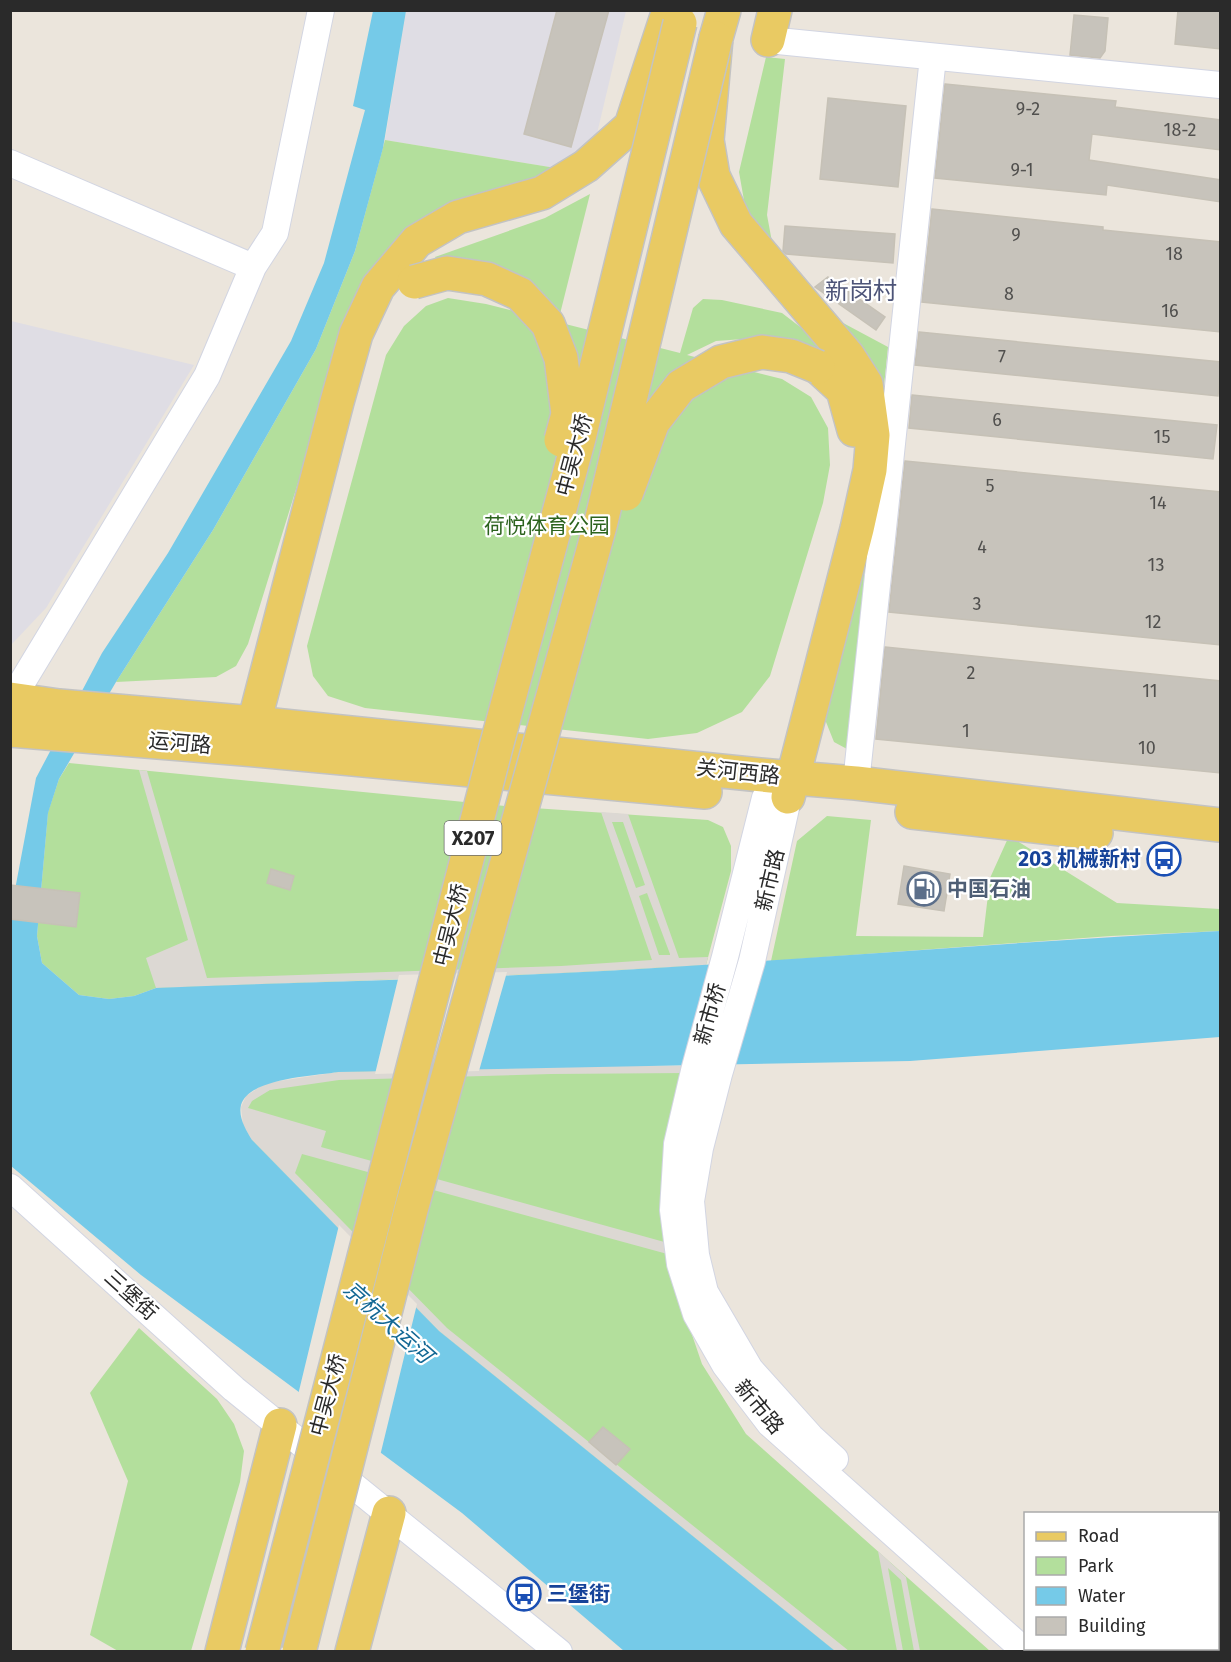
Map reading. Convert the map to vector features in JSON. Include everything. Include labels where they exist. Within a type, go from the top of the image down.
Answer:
[{"type":"main road","points":[[260,733],[337,402],[356,334],[378,286],[417,241],[458,217],[542,193],[586,166],[631,126],[674,16]]},
{"type":"main road","name":"中吴大桥","points":[[262,1652],[579,438],[674,16]]},
{"type":"main road","points":[[720,24],[707,140],[713,176],[736,224],[833,361],[854,427],[853,465],[779,788]]},
{"type":"main road","name":"中吴大桥","points":[[299,1652],[411,1210],[601,522],[720,24]]},
{"type":"main road","points":[[260,733],[372,342],[391,301],[414,282],[447,273],[487,279],[520,294],[548,324],[561,357],[568,414],[526,568],[472,796],[455,906]]},
{"type":"main road","points":[[490,918],[566,724],[628,487],[653,422],[681,386],[721,362],[762,352],[833,361]]},
{"type":"main road","name":"运河路","points":[[11,710],[55,720],[260,733]]},
{"type":"main road","name":"关河西路","points":[[260,733],[779,788],[1023,826],[1221,845]]},
{"type":"main road","name":"关河西路","points":[[779,788],[856,783],[1221,825]]},
{"type":"main road","points":[[222,1652],[280,1425]]},
{"type":"main road","points":[[352,1652],[388,1513]]},
{"type":"street","points":[[11,710],[207,376],[253,267],[275,233],[321,10]]},
{"type":"street","points":[[771,25],[933,57],[1221,86]]},
{"type":"street","points":[[856,783],[933,57]]},
{"type":"street","points":[[10,163],[253,267]]},
{"type":"street","name":"新市路","points":[[725,957],[779,788]]},
{"type":"street","name":"新市路","points":[[752,961],[779,788]]},
{"type":"street","name":"新市桥","points":[[706,1072],[725,957]]},
{"type":"street","name":"新市桥","points":[[706,1072],[752,961]]},
{"type":"street","name":"新市路","points":[[706,1072],[700,1148],[691,1201],[696,1255],[705,1292],[750,1369],[811,1437],[1024,1628]]},
{"type":"street","name":"新市路","points":[[706,1072],[677,1144],[672,1210],[680,1264],[696,1314],[724,1365],[770,1424],[1026,1652]]},
{"type":"street","name":"三堡街","points":[[10,1187],[234,1389],[559,1652]]},
{"type":"shaded area","points":[[406,11],[626,11],[595,142],[568,170],[385,140]]},
{"type":"shaded area","points":[[11,321],[194,365],[46,608],[11,645]]},
{"type":"shaded area","points":[[139,770],[147,771],[207,978],[561,966],[652,960],[601,812],[628,814],[679,958],[708,957],[706,965],[561,973],[156,988],[146,958],[188,940]],"holes":[[[612,822],[623,822],[645,885],[636,888]],[[647,893],[670,954],[670,955],[659,955],[639,896]]]},
{"type":"shaded area","points":[[552,1066],[688,1066],[686,1073],[339,1080],[270,1090],[252,1101],[248,1108],[326,1131],[321,1147],[668,1243],[671,1255],[302,1154],[295,1173],[447,1328],[849,1651],[835,1651],[439,1331],[252,1140],[243,1125],[241,1107],[246,1096],[266,1083],[338,1072]]},
{"type":"shaded area","points":[[878,1551],[906,1577],[920,1651],[914,1651],[901,1580],[888,1568],[903,1651],[897,1651]]},
{"type":"green space","points":[[766,57],[785,59],[767,215],[775,258],[745,206],[739,172]]},
{"type":"green space","points":[[385,140],[568,170],[461,205],[347,325],[248,644],[236,666],[216,677],[116,682],[213,530],[316,349],[355,251]]},
{"type":"green space","points":[[590,194],[559,318],[439,264],[435,257],[545,218]]},
{"type":"green space","name":"荷悦体育公园","points":[[448,298],[486,304],[680,353],[693,308],[703,299],[722,300],[782,313],[808,333],[834,366],[757,338],[716,341],[687,355],[782,379],[811,397],[828,428],[830,465],[823,503],[770,676],[742,712],[697,733],[648,739],[365,708],[328,696],[313,676],[307,646],[386,355],[404,326],[426,306]]},
{"type":"green space","points":[[817,309],[888,347],[847,749],[834,742],[826,722],[827,698],[872,482]]},
{"type":"green space","points":[[69,763],[505,806],[708,820],[723,827],[731,846],[731,871],[706,965],[561,973],[156,988],[134,996],[109,999],[79,995],[42,963],[37,936],[48,812],[59,779]]},
{"type":"green space","points":[[827,816],[871,820],[856,936],[983,937],[990,878],[1009,836],[1117,903],[1220,909],[1220,931],[1111,936],[771,961],[797,841]]},
{"type":"green space","points":[[552,1066],[688,1066],[677,1291],[702,1364],[746,1434],[990,1651],[835,1651],[439,1331],[252,1140],[246,1096],[338,1072]]},
{"type":"green space","points":[[139,1328],[217,1399],[234,1424],[244,1451],[240,1482],[191,1651],[118,1651],[90,1635],[128,1481],[90,1393]]},
{"type":"water","name":"京杭大运河","points":[[373,11],[406,11],[383,148],[355,251],[316,349],[213,530],[116,682],[59,779],[48,813],[37,936],[42,963],[79,995],[109,999],[134,996],[156,988],[563,973],[1220,931],[1220,1037],[910,1061],[338,1072],[269,1084],[246,1096],[241,1105],[242,1119],[252,1140],[439,1331],[835,1651],[624,1651],[462,1513],[141,1275],[11,1166],[11,911],[36,778],[102,653],[168,553],[291,341],[324,263],[365,110],[353,106]]},
{"type":"pier","points":[[507,972],[479,1071],[375,1074],[399,975]]},
{"type":"pier","points":[[339,1225],[417,1304],[380,1456],[298,1395]]},
{"type":"building","points":[[557,10],[609,10],[571,147],[524,134]]},
{"type":"building","points":[[1178,10],[1221,10],[1221,49],[1175,44]]},
{"type":"building","points":[[1074,15],[1108,18],[1105,51],[1100,58],[1070,55]]},
{"type":"building","points":[[945,84],[1116,101],[1115,107],[1221,120],[1221,150],[1092,134],[1089,160],[1221,180],[1221,202],[1107,185],[1106,195],[935,178]]},
{"type":"building","points":[[828,98],[906,106],[898,187],[820,179]]},
{"type":"building","points":[[932,209],[1221,242],[1221,332],[922,302]]},
{"type":"building","points":[[785,226],[895,234],[893,263],[786,254],[783,251]]},
{"type":"building","points":[[828,277],[885,317],[876,330],[815,287]]},
{"type":"building","points":[[919,332],[1221,362],[1218,396],[915,365]]},
{"type":"building","points":[[912,395],[1217,425],[1213,459],[909,428]]},
{"type":"building","points":[[905,461],[1221,492],[1221,645],[889,612]]},
{"type":"building","points":[[885,647],[1221,681],[1221,773],[876,739]]},
{"type":"building","name":"中国石油","points":[[904,866],[950,874],[944,911],[898,904]]},
{"type":"building","points":[[271,869],[294,876],[290,890],[267,883]]},
{"type":"building","points":[[10,885],[80,893],[76,927],[10,919]]},
{"type":"building","points":[[603,1427],[630,1449],[616,1465],[589,1442]]},
{"type":"place","name":"203 机械新村","points":[[1164,859]]},
{"type":"place","name":"中国石油","points":[[924,889]]},
{"type":"place","name":"三堡街","points":[[524,1594]]},
{"type":"district","name":"新岗村","points":[[861,291]]}]
